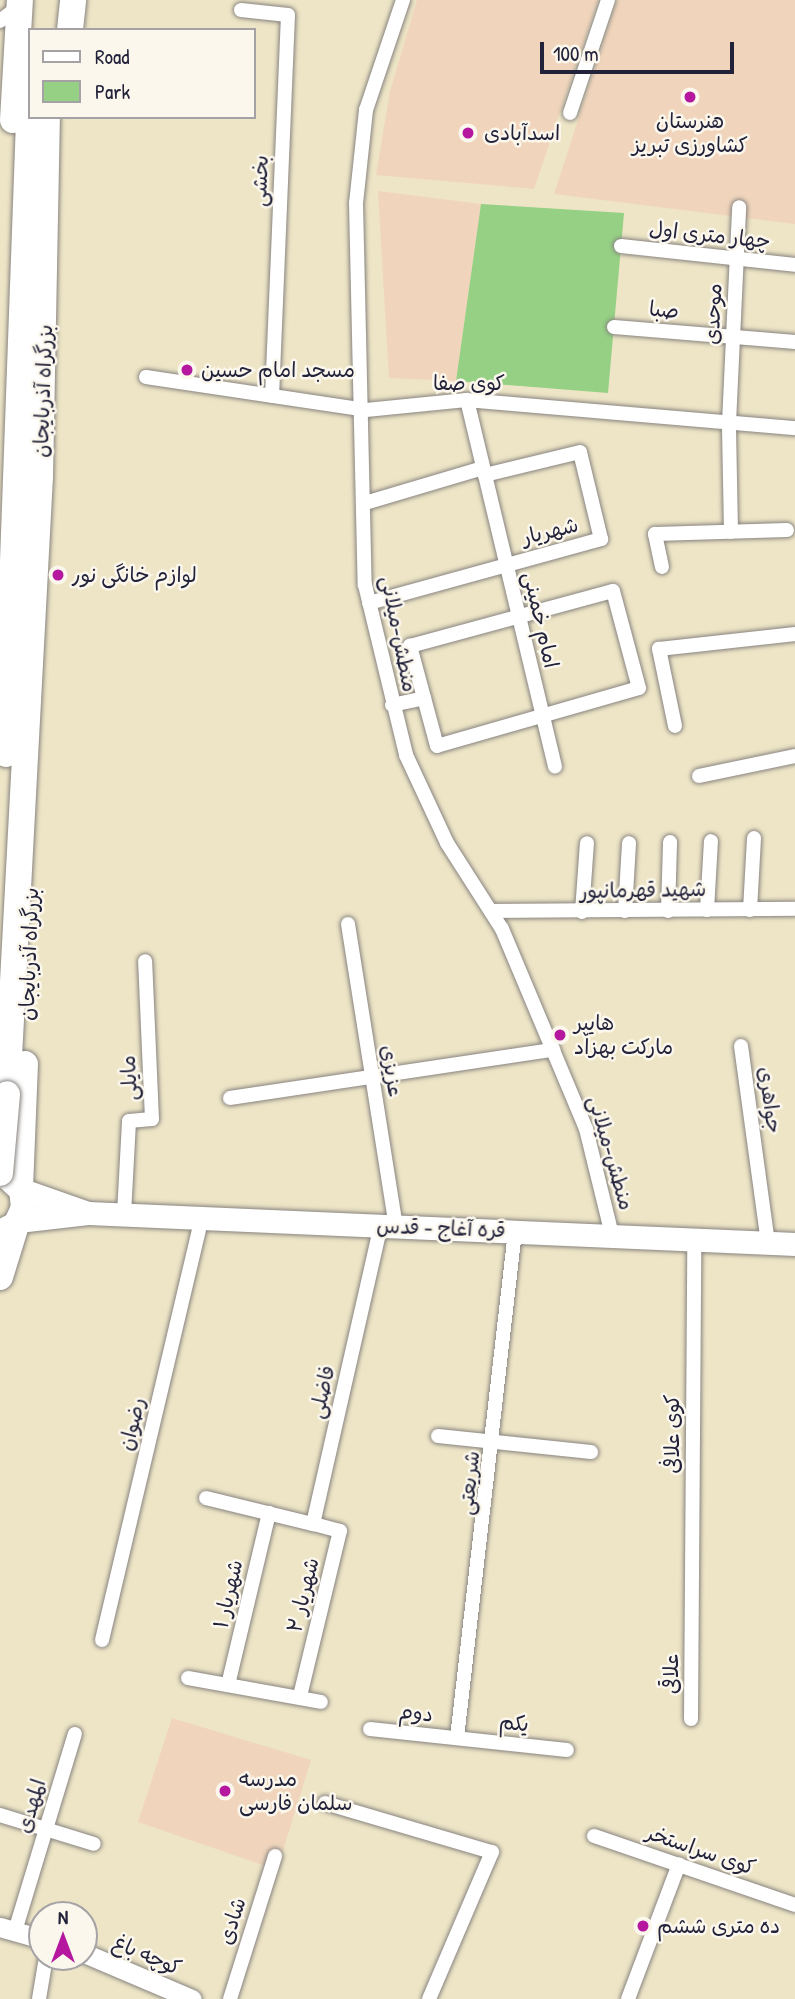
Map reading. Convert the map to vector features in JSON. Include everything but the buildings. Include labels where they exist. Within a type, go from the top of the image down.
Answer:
[{"type":"highway","points":[[52,28],[54,0]]},
{"type":"highway","points":[[70,28],[73,0]]},
{"type":"highway","name":"بزرگراه آذربایجان","points":[[19,7],[33,28]]},
{"type":"highway","name":"بزرگراه آذربایجان","points":[[19,7],[10,172],[34,272]]},
{"type":"highway","name":"بزرگراه آذربایجان","points":[[31,119],[34,272]]},
{"type":"highway","name":"بزرگراه آذربایجان","points":[[0,933],[34,272],[47,119]]},
{"type":"highway","name":"بزرگراه آذربایجان","points":[[10,1182],[7,1094],[10,722],[8,407],[64,119]]},
{"type":"highway","name":"بزرگراه آذربایجان","points":[[10,722],[35,802],[24,1115],[10,1182]]},
{"type":"highway","points":[[0,1130],[15,1127],[24,1115]]},
{"type":"highway","points":[[0,1277],[12,1226],[10,1182]]},
{"type":"main road","points":[[10,1182],[88,1213]]},
{"type":"main road","name":"قره آغاج - قدس","points":[[88,1213],[795,1244]]},
{"type":"main road","points":[[12,1226],[88,1213]]},
{"type":"main road","points":[[8,1929],[28,1935]]},
{"type":"main road","name":"کوچه باغ","points":[[98,1959],[189,1999]]},
{"type":"street","name":"منطش-میلانی","points":[[403,0],[366,110],[356,203],[366,410],[365,503],[369,603],[392,705],[427,806],[491,911],[553,1051],[586,1129],[612,1235]]},
{"type":"street","points":[[570,113],[608,0]]},
{"type":"street","name":"بخشی","points":[[240,10],[288,15],[272,396]]},
{"type":"street","name":"موحدی","points":[[731,532],[729,423],[739,207]]},
{"type":"street","name":"چهار متری اول","points":[[621,246],[795,265]]},
{"type":"street","name":"صبا","points":[[614,327],[795,342]]},
{"type":"street","name":"کوی صفا","points":[[146,377],[366,410],[467,400],[795,428]]},
{"type":"street","name":"امام خمینی","points":[[467,400],[555,767]]},
{"type":"street","name":"شهریار","points":[[369,603],[506,563],[601,539],[580,452],[484,472]]},
{"type":"street","points":[[365,503],[484,472]]},
{"type":"street","points":[[662,567],[655,534],[787,530]]},
{"type":"street","points":[[613,591],[639,688],[437,746],[410,646],[517,614],[613,591]]},
{"type":"street","points":[[676,726],[659,649],[795,634]]},
{"type":"street","points":[[392,705],[424,698]]},
{"type":"street","points":[[699,776],[795,756]]},
{"type":"street","points":[[750,909],[754,838]]},
{"type":"street","points":[[707,910],[711,841]]},
{"type":"street","points":[[668,911],[670,842]]},
{"type":"street","points":[[582,912],[587,843]]},
{"type":"street","points":[[625,911],[629,843]]},
{"type":"street","name":"شهید قهرمانپور","points":[[491,911],[795,909]]},
{"type":"street","name":"عزیزی","points":[[348,924],[372,1077],[388,1225]]},
{"type":"street","name":"مایلی","points":[[124,1214],[129,1121],[152,1119],[145,961]]},
{"type":"street","name":"جواهری","points":[[741,1046],[768,1242]]},
{"type":"street","points":[[230,1098],[553,1051]]},
{"type":"street","name":"رضوان","points":[[103,1640],[202,1217]]},
{"type":"street","name":"فاضلی","points":[[313,1524],[388,1225]]},
{"type":"street","name":"شریعتی","points":[[457,1738],[494,1445],[515,1231]]},
{"type":"street","name":"کوی علافی","points":[[692,1629],[694,1239]]},
{"type":"street","points":[[438,1436],[494,1445],[591,1452]]},
{"type":"street","points":[[206,1498],[313,1524]]},
{"type":"street","name":"شهریار ۱","points":[[228,1685],[270,1513]]},
{"type":"street","name":"شهریار ۲","points":[[300,1696],[340,1531],[313,1524]]},
{"type":"street","name":"علاقی","points":[[691,1720],[692,1629]]},
{"type":"street","points":[[188,1678],[300,1696],[321,1702]]},
{"type":"street","name":"دوم","points":[[370,1729],[457,1738]]},
{"type":"street","name":"المهدی","points":[[8,1929],[46,1829],[75,1734]]},
{"type":"street","name":"یکم","points":[[457,1738],[567,1750]]},
{"type":"street","points":[[325,1803],[492,1852],[429,1999]]},
{"type":"street","points":[[0,1815],[94,1844]]},
{"type":"street","name":"کوی سراستخر","points":[[594,1836],[795,1905]]},
{"type":"street","name":"شادی","points":[[230,1999],[275,1856]]},
{"type":"street","points":[[628,1999],[679,1864]]},
{"type":"street","points":[[39,1999],[44,1971]]},
{"type":"shaded area","name":"اسدآبادی","points":[[417,0],[598,0],[534,189],[376,175],[390,91]]},
{"type":"shaded area","name":"هنرستان کشاورزی تبریز","points":[[617,0],[795,0],[795,224],[554,194]]},
{"type":"shaded area","points":[[378,191],[481,204],[456,381],[389,378]]},
{"type":"shaded area","name":"مدرسه سلمان فارسی","points":[[172,1718],[311,1760],[277,1870],[138,1822]]},
{"type":"green space","points":[[481,204],[624,213],[608,393],[456,381]]},
{"type":"place","name":"هنرستان کشاورزی تبریز","points":[[690,97]]},
{"type":"place","name":"اسدآبادی","points":[[468,133]]},
{"type":"place","name":"مسجد امام حسین","points":[[187,370]]},
{"type":"place","name":"لوازم خانگی نور","points":[[58,575]]},
{"type":"place","name":"هایپر مارکت بهزاد","points":[[560,1035]]},
{"type":"place","name":"مدرسه سلمان فارسی","points":[[225,1791]]},
{"type":"place","name":"ده متری ششم","points":[[643,1926]]}]
